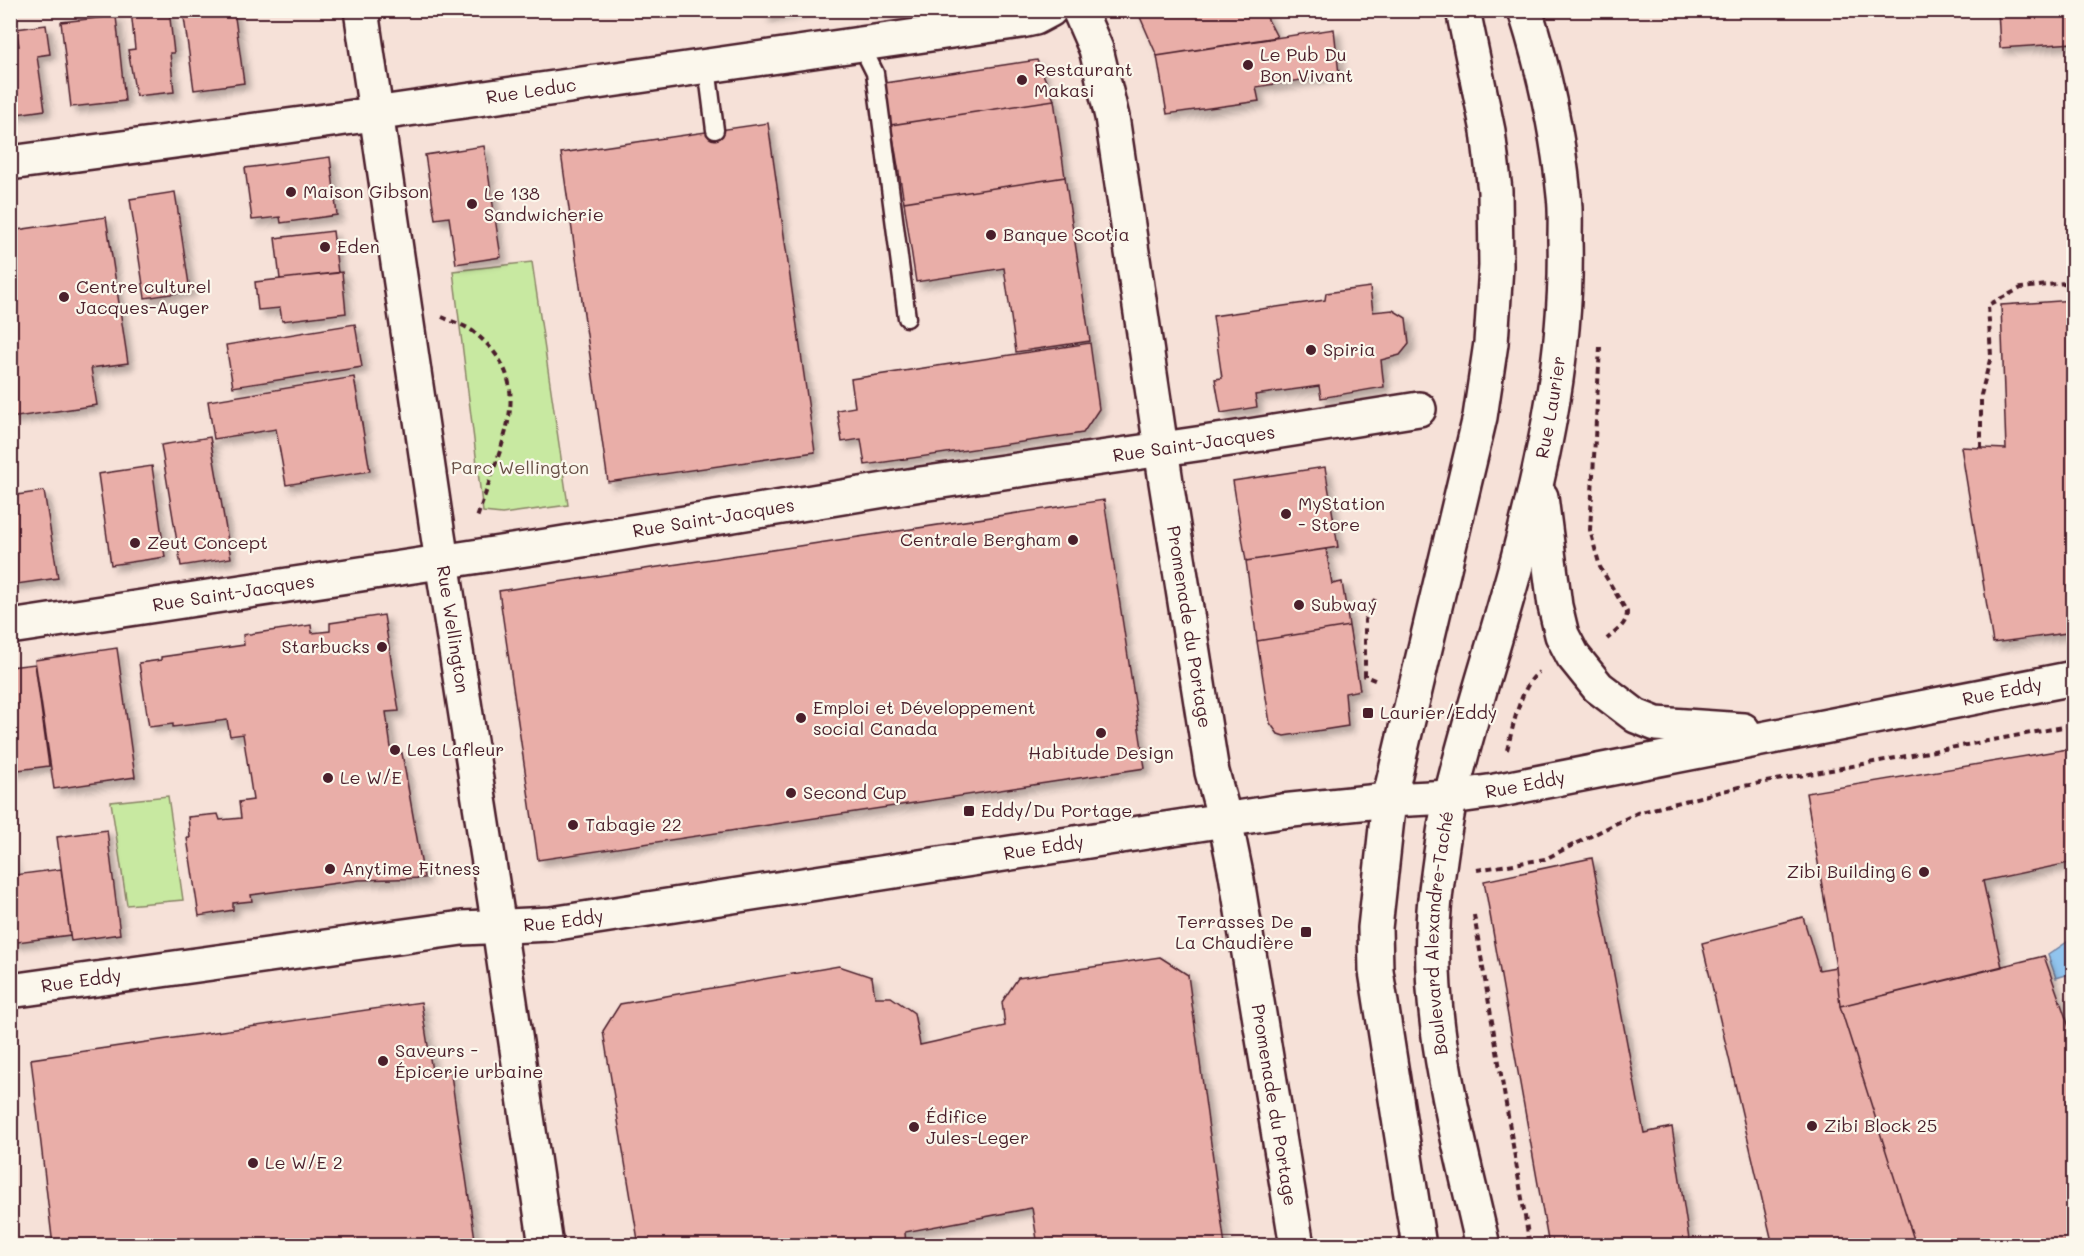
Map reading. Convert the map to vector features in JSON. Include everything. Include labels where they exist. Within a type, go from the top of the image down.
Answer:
[{"type":"main road","name":"Rue Wellington","points":[[362,10],[441,561],[546,1245]]},
{"type":"main road","name":"Rue Leduc","points":[[10,163],[378,114],[861,45],[1021,21],[1035,18],[1050,10]]},
{"type":"main road","name":"Promenade du Portage","points":[[1079,10],[1096,49],[1112,117],[1212,772],[1236,874],[1297,1245]]},
{"type":"main road","points":[[1419,1245],[1376,971],[1375,928],[1389,800],[1480,417],[1491,343],[1496,266],[1495,191],[1488,130],[1463,10]]},
{"type":"main road","name":"Rue Laurier","points":[[1451,797],[1518,559],[1539,475],[1557,370],[1566,280],[1564,198],[1552,117],[1525,10]]},
{"type":"main road","name":"Rue Saint-Jacques","points":[[10,627],[558,544],[921,484],[1419,409]]},
{"type":"main road","points":[[1539,475],[1553,594],[1562,635],[1572,656],[1598,687],[1636,716],[1656,724],[1792,732]]},
{"type":"main road","name":"Rue Eddy","points":[[10,991],[462,928],[550,924],[1282,811],[1389,800],[1451,797],[1517,788],[2073,678]]},
{"type":"main road","name":"Boulevard Alexandre-Taché","points":[[1451,797],[1436,892],[1433,948],[1437,1013],[1445,1076],[1483,1245]]},
{"type":"lane","points":[[861,45],[875,74],[907,318]]},
{"type":"lane","points":[[707,67],[715,130]]},
{"type":"path","points":[[1982,448],[1982,395],[1991,356],[1988,305],[2021,288],[2073,282]]},
{"type":"path","points":[[404,302],[474,331],[496,354],[506,374],[511,396],[508,426],[475,521]]},
{"type":"path","points":[[1375,599],[1365,620],[1365,676],[1377,681]]},
{"type":"path","points":[[1515,724],[1524,690],[1533,676],[1543,669]]},
{"type":"path","points":[[1476,871],[1545,859],[1637,813],[1728,790],[2073,725]]},
{"type":"path","points":[[1475,922],[1530,1245]]},
{"type":"green space","name":"Parc Wellington","points":[[532,262],[568,505],[502,514],[483,512],[453,271]]},
{"type":"green space","points":[[168,796],[183,900],[127,905],[111,802]]},
{"type":"water","points":[[2073,938],[2073,973],[2056,978],[2048,955]]},
{"type":"building","points":[[131,10],[169,10],[174,53],[170,53],[174,92],[136,96],[128,50],[135,49]]},
{"type":"building","points":[[183,10],[234,10],[244,83],[194,90]]},
{"type":"building","points":[[764,10],[803,10],[765,17]]},
{"type":"building","points":[[1137,10],[1263,10],[1277,37],[1157,56]]},
{"type":"building","points":[[1998,10],[2074,10],[2074,43],[2000,48]]},
{"type":"building","points":[[116,16],[125,101],[71,107],[61,22]]},
{"type":"building","points":[[46,25],[50,54],[37,56],[45,110],[10,115],[10,47],[19,46],[16,29]]},
{"type":"building","name":"Le Pub Du Bon Vivant","points":[[1334,29],[1339,74],[1256,87],[1259,101],[1167,114],[1157,56]]},
{"type":"building","points":[[1037,60],[1054,100],[891,125],[885,83]]},
{"type":"building","points":[[1054,100],[1065,177],[904,202],[891,125]]},
{"type":"building","points":[[768,123],[815,452],[608,482],[561,153]]},
{"type":"building","points":[[484,146],[501,257],[456,264],[449,217],[435,219],[425,155]]},
{"type":"building","name":"Maison Gibson","points":[[330,157],[337,215],[281,223],[280,217],[252,220],[245,168]]},
{"type":"building","name":"Banque Scotia","points":[[1065,177],[1090,341],[1016,352],[1004,268],[916,282],[904,202]]},
{"type":"building","points":[[175,192],[190,291],[145,298],[130,199]]},
{"type":"building","name":"Centre culturel Jacques-Auger","points":[[106,217],[128,363],[91,368],[97,405],[10,418],[10,231]]},
{"type":"building","points":[[333,231],[338,273],[280,279],[275,238]]},
{"type":"building","points":[[342,272],[346,313],[282,321],[280,308],[258,310],[255,282]]},
{"type":"building","name":"Spiria","points":[[1370,287],[1373,312],[1393,310],[1406,318],[1409,344],[1400,355],[1381,360],[1384,387],[1321,398],[1319,386],[1255,395],[1257,407],[1221,413],[1215,379],[1222,378],[1213,316],[1325,300],[1326,293]]},
{"type":"building","points":[[2074,300],[2074,632],[1993,643],[1961,447],[2006,449],[2001,305]]},
{"type":"building","points":[[355,324],[362,367],[233,387],[226,345]]},
{"type":"building","points":[[1090,343],[1099,409],[1083,433],[865,465],[861,439],[842,442],[837,410],[855,407],[851,379]]},
{"type":"building","points":[[354,377],[370,471],[286,485],[276,429],[214,439],[208,401]]},
{"type":"building","points":[[210,437],[231,558],[181,566],[161,445]]},
{"type":"building","points":[[152,466],[165,557],[111,565],[98,474]]},
{"type":"building","name":"MyStation - Store","points":[[1325,467],[1338,547],[1246,561],[1233,481]]},
{"type":"building","points":[[44,491],[58,578],[10,585],[10,496]]},
{"type":"building","points":[[1104,500],[1145,768],[538,860],[499,591]]},
{"type":"building","name":"Subway","points":[[1326,549],[1332,584],[1342,582],[1349,626],[1257,641],[1246,561]]},
{"type":"building","name":"Le W/E","points":[[384,615],[399,711],[386,712],[392,755],[402,753],[424,878],[359,880],[251,895],[252,901],[233,903],[233,910],[199,916],[187,838],[190,838],[188,817],[218,814],[220,820],[241,818],[239,802],[253,800],[243,734],[230,736],[227,720],[173,727],[173,724],[149,727],[139,663],[161,660],[161,657],[244,645],[243,635],[311,625],[312,633],[330,631],[330,623]]},
{"type":"building","points":[[1349,626],[1360,690],[1345,693],[1348,726],[1284,736],[1278,734],[1270,723],[1257,641]]},
{"type":"building","points":[[117,648],[135,777],[54,789],[35,660]]},
{"type":"building","points":[[35,664],[49,766],[10,771],[10,667]]},
{"type":"building","name":"Zibi Building 6","points":[[2074,748],[2074,862],[1983,881],[2002,967],[1840,1006],[1836,967],[1806,793]]},
{"type":"building","points":[[107,830],[120,934],[71,941],[57,837]]},
{"type":"building","points":[[10,851],[15,875],[61,869],[70,935],[10,943]]},
{"type":"building","points":[[1592,858],[1644,1133],[1672,1127],[1690,1246],[1549,1246],[1484,881]]},
{"type":"building","name":"Zibi Block 25","points":[[1803,917],[1819,970],[1836,967],[1840,1006],[1916,1246],[1773,1246],[1702,943]]},
{"type":"building","points":[[2044,956],[2074,1041],[2074,1246],[1916,1246],[1840,1006]]},
{"type":"building","name":"Édifice Jules-Leger","points":[[1160,957],[1188,975],[1225,1246],[1038,1246],[1032,1208],[905,1232],[906,1246],[639,1246],[603,1031],[620,1004],[839,966],[872,977],[875,997],[891,997],[914,1013],[920,1045],[1005,1026],[1002,1002],[1018,978]]},
{"type":"building","name":"Le W/E 2","points":[[421,1002],[432,1071],[450,1068],[476,1246],[53,1246],[31,1059]]},
{"type":"place","name":"Le Pub Du Bon Vivant","points":[[1248,65]]},
{"type":"place","name":"Restaurant Makasi","points":[[1022,80]]},
{"type":"place","name":"Maison Gibson","points":[[291,192]]},
{"type":"place","name":"Le 138 Sandwicherie","points":[[472,204]]},
{"type":"place","name":"Banque Scotia","points":[[991,235]]},
{"type":"place","name":"Eden","points":[[325,247]]},
{"type":"place","name":"Centre culturel Jacques-Auger","points":[[64,297]]},
{"type":"place","name":"Spiria","points":[[1311,350]]},
{"type":"place","name":"MyStation - Store","points":[[1286,514]]},
{"type":"place","name":"Centrale Bergham","points":[[1073,540]]},
{"type":"place","name":"Zeut Concept","points":[[135,543]]},
{"type":"place","name":"Subway","points":[[1299,605]]},
{"type":"place","name":"Starbucks","points":[[382,647]]},
{"type":"place","name":"Laurier/Eddy","points":[[1368,713]]},
{"type":"place","name":"Emploi et Développement social Canada","points":[[801,718]]},
{"type":"place","name":"Habitude Design","points":[[1101,733]]},
{"type":"place","name":"Les Lafleur","points":[[395,750]]},
{"type":"place","name":"Le W/E","points":[[328,778]]},
{"type":"place","name":"Second Cup","points":[[791,793]]},
{"type":"place","name":"Eddy/Du Portage","points":[[969,811]]},
{"type":"place","name":"Tabagie 22","points":[[573,825]]},
{"type":"place","name":"Anytime Fitness","points":[[330,869]]},
{"type":"place","name":"Zibi Building 6","points":[[1924,872]]},
{"type":"place","name":"Terrasses De La Chaudière","points":[[1306,932]]},
{"type":"place","name":"Saveurs - Épicerie urbaine","points":[[383,1061]]},
{"type":"place","name":"Zibi Block 25","points":[[1812,1126]]},
{"type":"place","name":"Édifice Jules-Leger","points":[[914,1127]]},
{"type":"place","name":"Le W/E 2","points":[[253,1163]]}]
